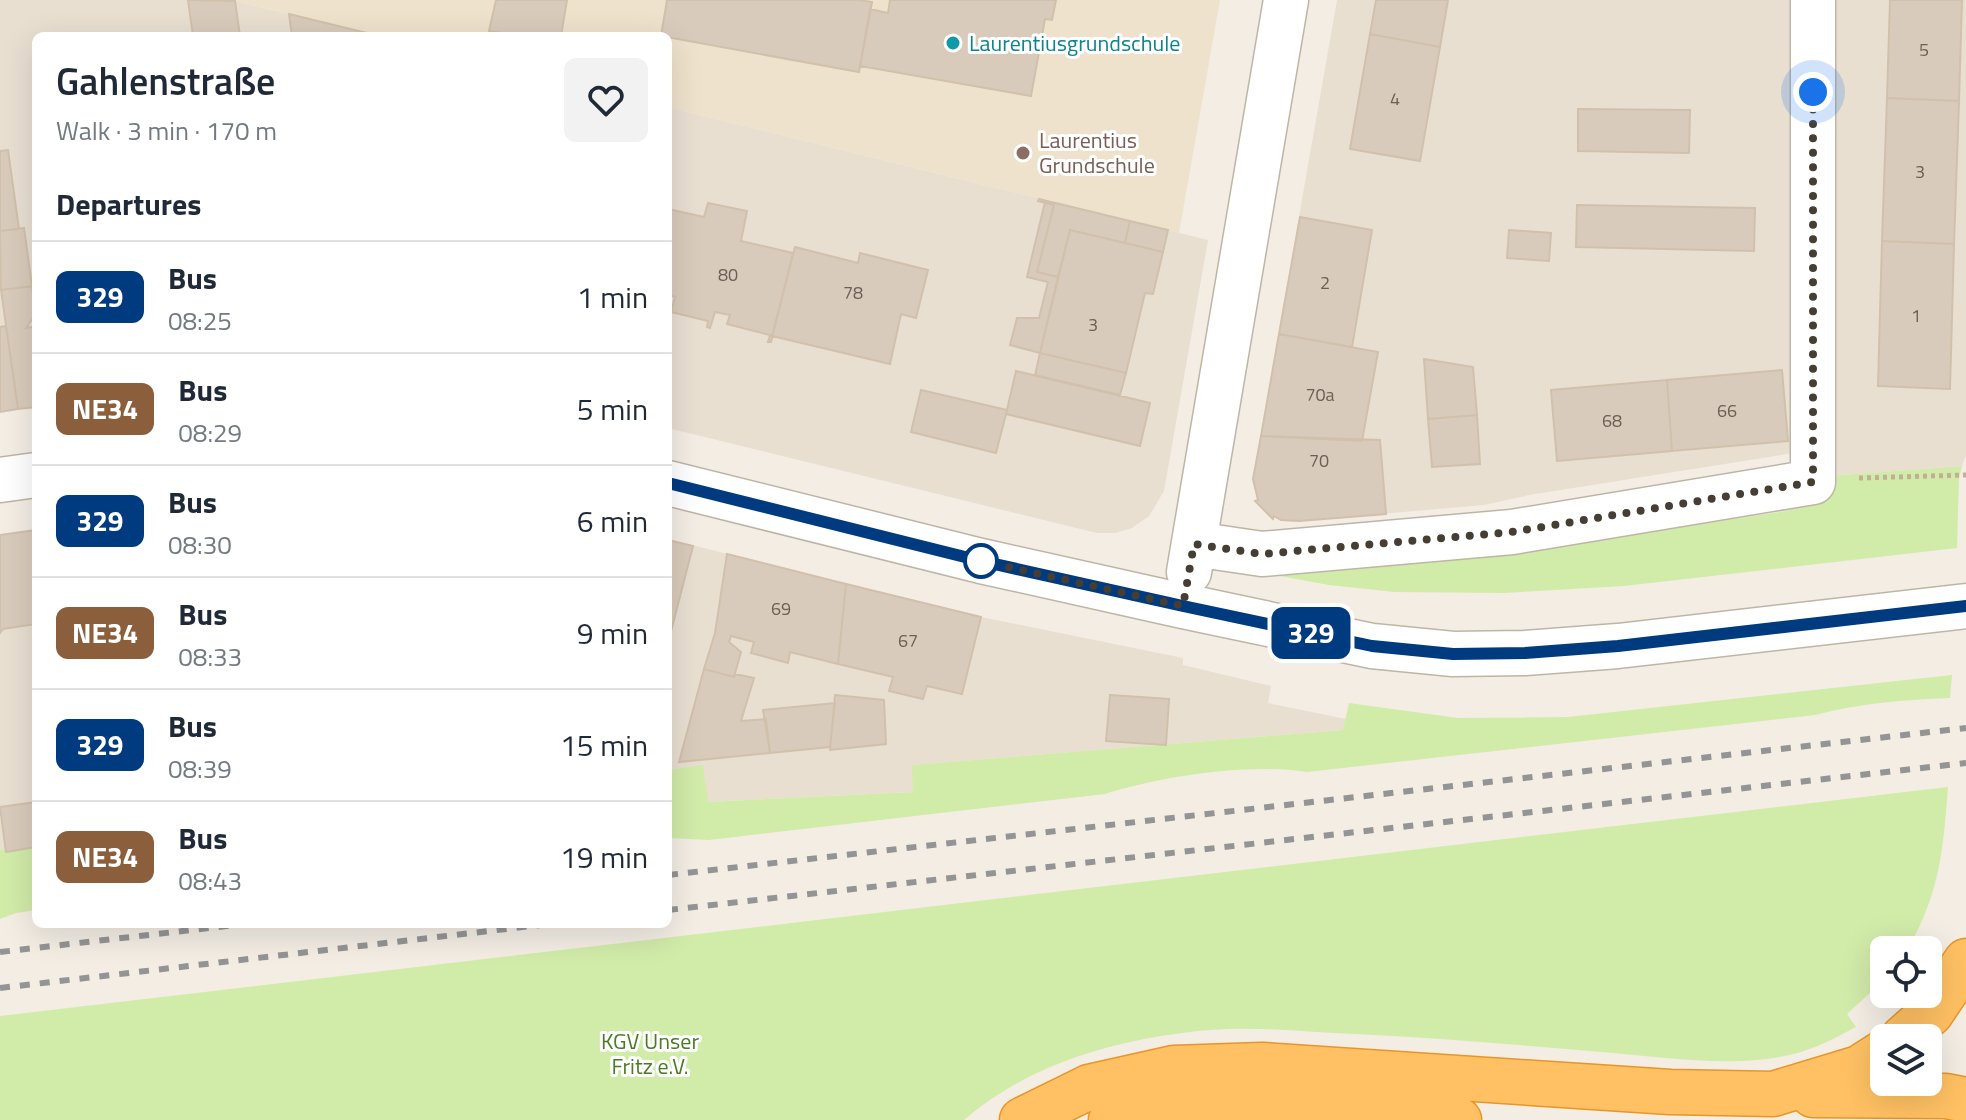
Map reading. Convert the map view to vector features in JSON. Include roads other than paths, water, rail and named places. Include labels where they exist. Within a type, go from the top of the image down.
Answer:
[{"type":"highway","points":[[1919,1024],[1931,1013],[1966,961]]},
{"type":"highway","points":[[1773,1094],[1859,1068],[1870,1061]]},
{"type":"highway","points":[[1022,1120],[1089,1087],[1174,1068],[1262,1065],[1670,1092],[1946,1096],[1966,1100]]},
{"type":"highway","points":[[1111,1120],[1183,1104],[1263,1100],[1459,1120]]},
{"type":"street","points":[[1183,606],[1286,0]]},
{"type":"street","points":[[1194,544],[1262,554],[1512,532],[1813,482],[1813,0]]},
{"type":"street","points":[[0,480],[32,476]]},
{"type":"street","points":[[672,484],[981,561],[1183,606],[1372,646],[1453,654],[1525,653],[1618,646],[1960,607]]},
{"type":"railway","points":[[672,875],[1966,728]]},
{"type":"railway","points":[[672,910],[1966,763]]},
{"type":"railway","points":[[0,952],[209,928]]},
{"type":"railway","points":[[0,988],[515,928]]},
{"type":"place","name":"Laurentiusgrundschule","points":[[953,43]]},
{"type":"place","name":"Laurentius Grundschule","points":[[1023,153]]},
{"type":"park label","name":"KGV Unser Fritz e.V.","points":[[650,1054]]}]
